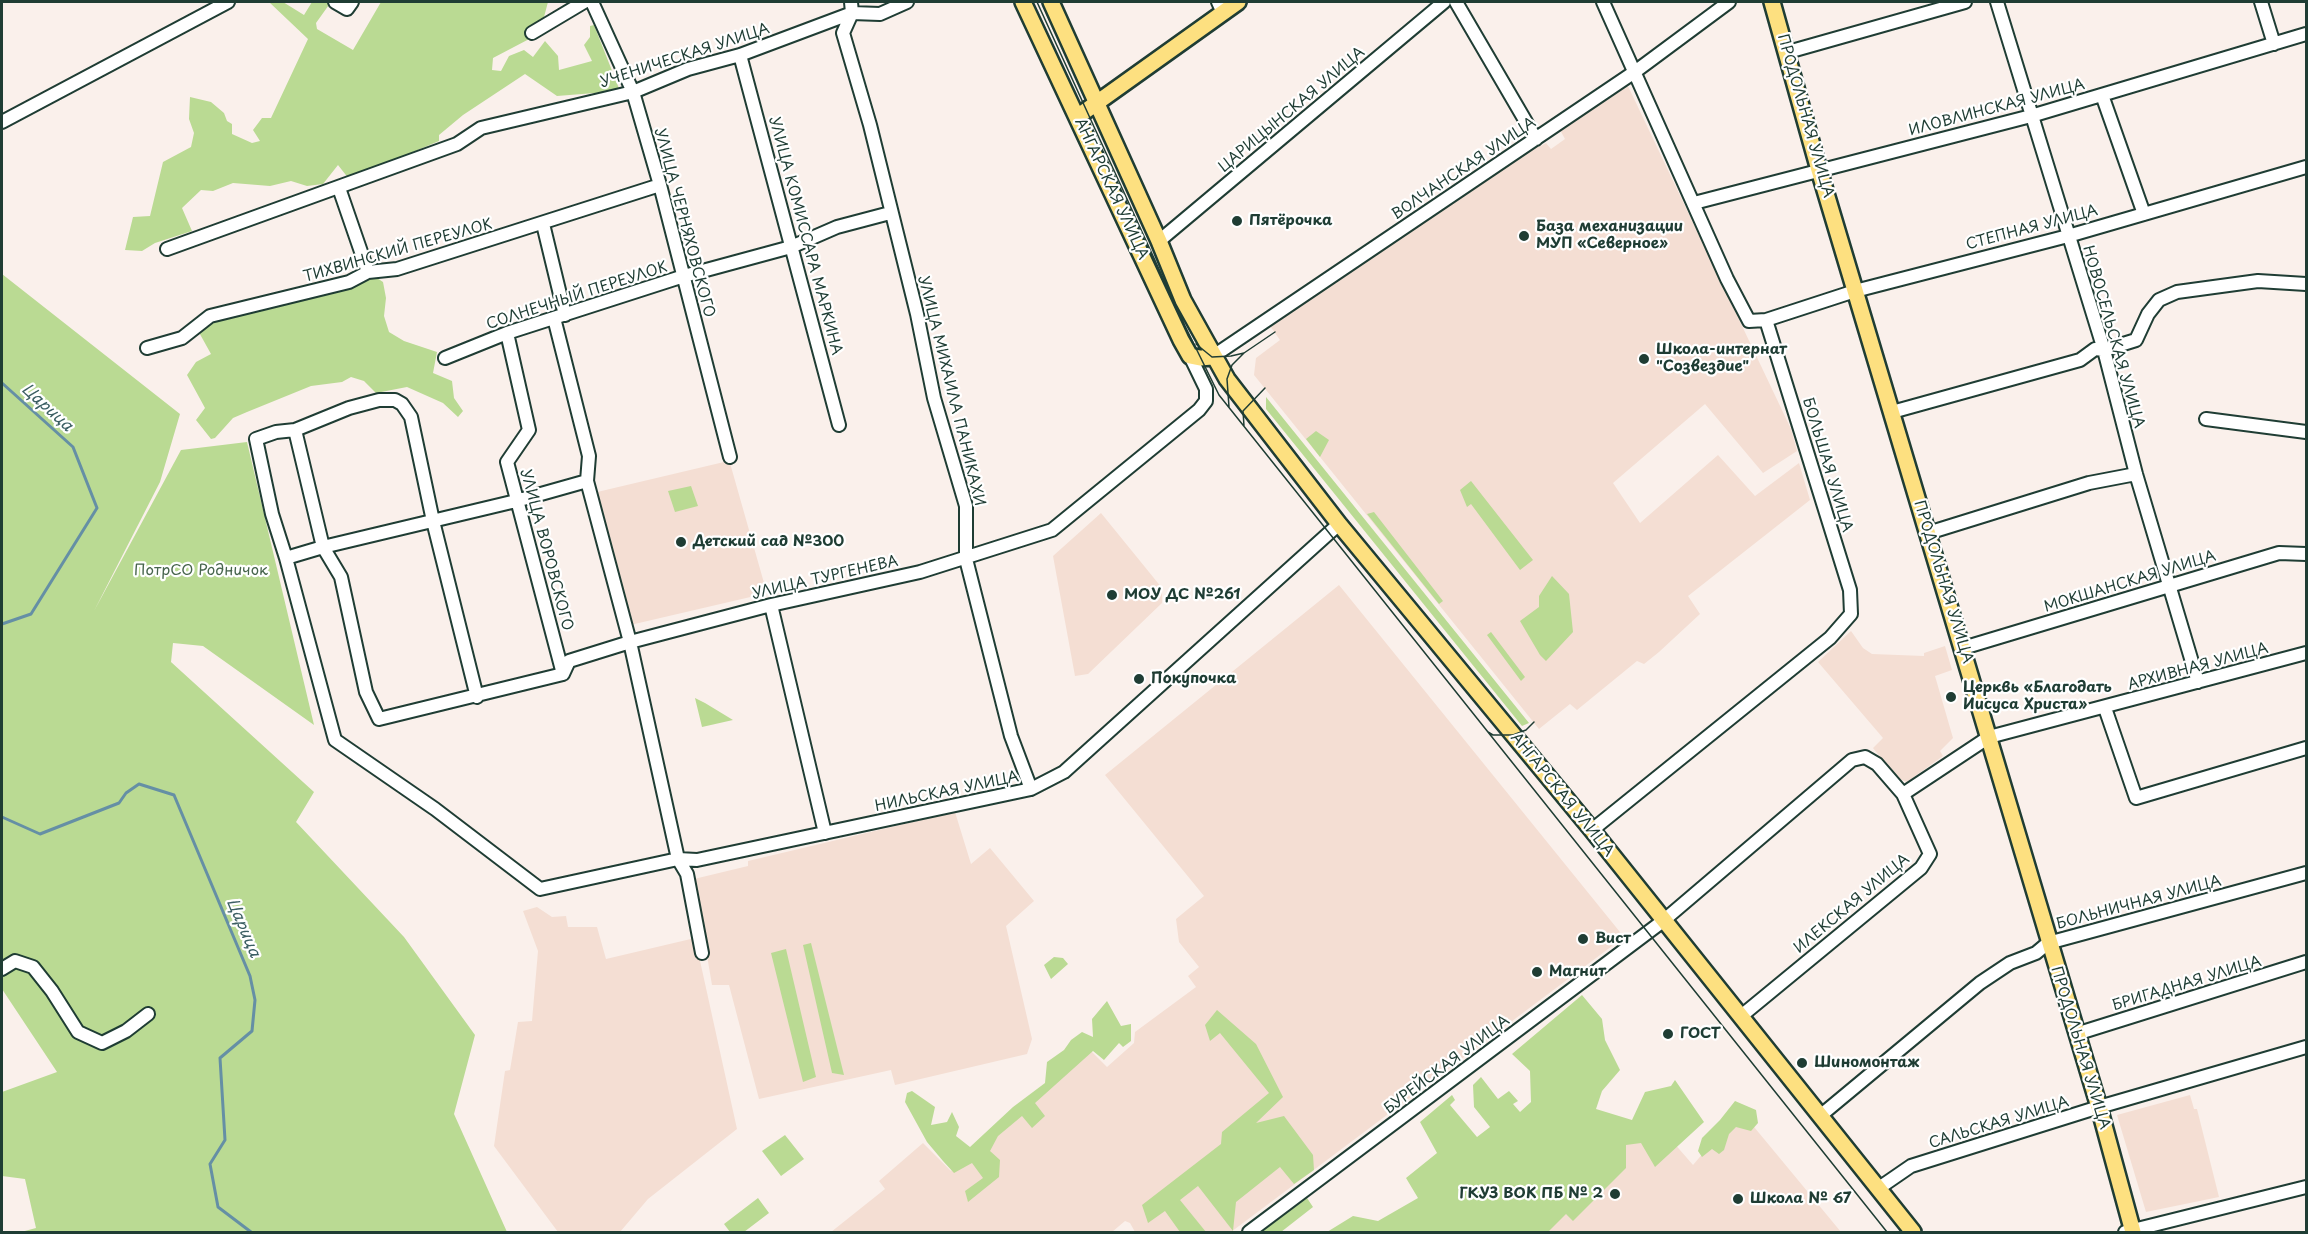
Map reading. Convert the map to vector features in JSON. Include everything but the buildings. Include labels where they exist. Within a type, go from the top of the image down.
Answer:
[{"type":"main road","name":"АНГАРСКАЯ УЛИЦА","points":[[1023,2],[1077,117],[1199,359],[1592,830],[1913,1233]]},
{"type":"main road","name":"АНГАРСКАЯ УЛИЦА","points":[[1051,2],[1159,241],[1183,300],[1199,359]]},
{"type":"main road","points":[[1077,117],[1097,104],[1221,7],[1238,2]]},
{"type":"main road","name":"ПРОДОЛЬНАЯ УЛИЦА","points":[[1772,2],[1788,52],[1819,170],[1963,648],[2048,944],[2099,1107],[2130,1232]]},
{"type":"street","points":[[2,122],[228,2]]},
{"type":"street","points":[[335,2],[347,9],[352,2]]},
{"type":"street","points":[[532,33],[584,2]]},
{"type":"street","name":"УЛИЦА ЧЕРНЯХОВСКОГО","points":[[592,2],[633,92],[660,185],[730,458]]},
{"type":"street","name":"УЧЕНИЧЕСКАЯ УЛИЦА","points":[[167,249],[457,144],[481,128],[633,92],[688,69],[740,55],[851,7],[880,14],[907,2]]},
{"type":"street","name":"ЦАРИЦЫНСКАЯ УЛИЦА","points":[[1159,241],[1444,2]]},
{"type":"street","points":[[1456,2],[1536,138]]},
{"type":"street","points":[[1603,2],[1636,71],[1727,279],[1749,321],[1766,320]]},
{"type":"street","name":"ВОЛЧАНСКАЯ УЛИЦА","points":[[1199,359],[1636,71],[1729,2]]},
{"type":"street","points":[[1788,52],[1965,2]]},
{"type":"street","name":"НОВОСЕЛЬСКАЯ УЛИЦА","points":[[1997,2],[2104,350],[2136,474],[2198,682]]},
{"type":"street","points":[[2261,2],[2274,44]]},
{"type":"street","name":"УЛИЦА МИХАИЛА ПАНИКАХИ","points":[[851,7],[843,33],[870,125],[890,213],[917,314],[934,398],[966,506],[966,559],[1011,736],[1031,789]]},
{"type":"street","name":"ИЛОВЛИНСКАЯ УЛИЦА","points":[[1694,203],[2031,116],[2307,34]]},
{"type":"street","name":"УЛИЦА КОМИССАРА МАРКИНА","points":[[740,55],[756,109],[775,193],[839,425]]},
{"type":"street","points":[[2102,95],[2144,214]]},
{"type":"street","name":"СТЕПНАЯ УЛИЦА","points":[[1766,320],[1855,291],[2068,236],[2307,167]]},
{"type":"street","name":"ТИХВИНСКИЙ ПЕРЕУЛОК","points":[[147,348],[182,338],[210,316],[349,282],[368,272],[397,269],[660,185]]},
{"type":"street","points":[[339,188],[368,272]]},
{"type":"street","name":"СОЛНЕЧНЫЙ ПЕРЕУЛОК","points":[[445,358],[507,333],[684,276],[791,247],[837,227],[890,213]]},
{"type":"street","points":[[543,224],[589,456],[587,481],[630,642],[678,859],[687,874],[702,953]]},
{"type":"street","points":[[1892,412],[2080,360],[2095,349],[2104,350],[2136,340],[2148,314],[2159,300],[2177,292],[2258,281],[2307,284]]},
{"type":"street","name":"БОЛЬШАЯ УЛИЦА","points":[[1592,830],[1830,638],[1851,614],[1850,590],[1766,320]]},
{"type":"street","name":"УЛИЦА ВОРОВСКОГО","points":[[507,333],[529,430],[507,462],[563,674]]},
{"type":"street","name":"УЛИЦА ТУРГЕНЕВА","points":[[322,547],[341,577],[366,692],[379,719],[477,697],[563,674],[569,661],[630,642],[771,605],[966,559],[1052,530],[1199,410],[1206,400],[1206,389],[1199,359]]},
{"type":"street","points":[[477,697],[433,521],[411,417],[402,404],[395,400],[379,400],[349,408],[295,430],[276,432],[256,438],[272,514],[286,558],[322,547],[433,521],[516,501],[587,481]]},
{"type":"street","points":[[2206,419],[2307,432]]},
{"type":"street","points":[[295,430],[322,547]]},
{"type":"street","points":[[1928,533],[2089,483],[2136,474]]},
{"type":"street","name":"НИЛЬСКАЯ УЛИЦА","points":[[286,558],[335,740],[435,809],[540,889],[678,859],[697,860],[1031,789],[1064,772],[1339,524]]},
{"type":"street","name":"МОКШАНСКАЯ УЛИЦА","points":[[1963,648],[2279,553],[2307,554]]},
{"type":"street","points":[[771,605],[825,833]]},
{"type":"street","name":"АРХИВНАЯ УЛИЦА","points":[[1903,794],[1989,737],[2105,708],[2307,652]]},
{"type":"street","points":[[2105,708],[2136,798],[2307,748]]},
{"type":"street","points":[[1664,921],[1852,760],[1865,757],[1877,764],[1903,794]]},
{"type":"street","name":"ИЛЕКСКАЯ УЛИЦА","points":[[1740,1017],[1921,868],[1930,854],[1903,794]]},
{"type":"street","name":"БОЛЬНИЧНАЯ УЛИЦА","points":[[1820,1116],[1980,983],[2010,963],[2037,953],[2048,944],[2307,873]]},
{"type":"street","name":"БУРЕЙСКАЯ УЛИЦА","points":[[1249,1233],[1664,921]]},
{"type":"street","points":[[2,969],[15,961],[33,967],[52,991],[78,1032],[102,1043],[126,1031],[148,1014]]},
{"type":"street","name":"БРИГАДНАЯ УЛИЦА","points":[[2076,1034],[2307,962]]},
{"type":"street","name":"САЛЬСКАЯ УЛИЦА","points":[[1879,1188],[1911,1166],[2099,1107],[2307,1047]]},
{"type":"street","points":[[2130,1232],[2307,1187]]},
{"type":"shaded area","points":[[1628,86],[1791,429],[1797,451],[1763,473],[1705,404],[1613,483],[1640,523],[1718,455],[1755,496],[1799,463],[1810,500],[1688,596],[1700,614],[1659,652],[1644,664],[1637,661],[1577,710],[1570,704],[1539,729],[1254,375],[1256,358],[1280,340],[1270,326],[1538,144],[1541,146],[1546,143],[1551,149],[1565,139],[1560,130]]},
{"type":"shaded area","name":"Детский сад №300","points":[[724,462],[730,463],[766,590],[759,592],[759,595],[626,626],[608,534],[601,530],[593,493]]},
{"type":"shaded area","name":"МОУ ДС №261","points":[[1101,513],[1162,588],[1162,603],[1088,674],[1075,676],[1053,556]]},
{"type":"shaded area","points":[[1339,585],[1624,937],[1231,1232],[1135,1232],[1130,1223],[1125,1221],[1112,1232],[831,1232],[885,1189],[879,1181],[923,1143],[951,1171],[1087,1047],[1107,1067],[1134,1043],[1135,1032],[1196,987],[1188,976],[1199,967],[1179,942],[1176,919],[1204,896],[1105,775]]},
{"type":"shaded area","points":[[1851,631],[1863,648],[1872,654],[1924,656],[1924,653],[1945,646],[1952,670],[1935,676],[1953,738],[1940,751],[1943,756],[1907,782],[1897,778],[1873,748],[1883,738],[1818,662]]},
{"type":"shaded area","points":[[955,812],[971,864],[990,848],[1034,901],[1006,926],[1032,1039],[1027,1054],[895,1085],[891,1070],[759,1099],[729,985],[712,985],[694,879],[748,866],[748,861]]},
{"type":"shaded area","points":[[537,907],[552,917],[566,916],[568,927],[597,927],[606,959],[695,938],[737,1129],[648,1199],[620,1232],[558,1232],[494,1146],[505,1071],[510,1070],[518,1022],[532,1021],[538,951],[523,911]]},
{"type":"shaded area","points":[[2190,1095],[2194,1109],[2197,1109],[2219,1197],[2146,1212],[2117,1115]]},
{"type":"shaded area","points":[[1740,1110],[1841,1232],[1505,1232],[1619,1127],[1647,1112],[1693,1165]]},
{"type":"green space","points":[[269,2],[283,2],[304,15],[312,2],[331,2],[316,23],[317,29],[353,50],[381,2],[548,2],[544,17],[531,29],[533,37],[493,58],[492,70],[501,71],[509,56],[524,50],[533,57],[545,41],[558,56],[559,70],[592,61],[584,45],[590,37],[590,26],[594,25],[620,91],[557,96],[525,74],[463,115],[439,135],[439,141],[349,179],[338,165],[323,184],[307,186],[291,181],[270,186],[233,183],[213,191],[201,190],[182,208],[192,231],[155,243],[142,251],[125,250],[133,217],[150,216],[163,162],[191,147],[194,133],[189,119],[190,97],[211,102],[224,113],[227,121],[232,124],[232,134],[252,143],[260,141],[253,130],[262,118],[271,118],[308,39]]},
{"type":"green space","points":[[368,272],[383,282],[386,298],[384,316],[389,332],[404,341],[437,352],[433,373],[452,381],[454,398],[463,411],[458,417],[443,403],[407,387],[376,393],[364,381],[351,377],[342,382],[311,386],[233,418],[215,438],[211,439],[196,420],[205,408],[187,375],[196,362],[211,354],[196,327]]},
{"type":"green space","name":"ПотрСО Родничок","points":[[2,274],[180,414],[160,482],[94,611],[181,450],[247,442],[314,725],[203,646],[173,643],[171,662],[314,792],[296,822],[404,937],[475,1035],[454,1114],[507,1232],[21,1232],[36,1228],[25,1179],[2,1176],[2,1092],[57,1072],[2,989]]},
{"type":"green space","points":[[1266,397],[1529,723],[1522,726],[1266,409]]},
{"type":"green space","points":[[1316,431],[1329,440],[1320,457],[1306,439]]},
{"type":"green space","points":[[1471,481],[1533,560],[1520,570],[1471,504],[1467,507],[1460,490]]},
{"type":"green space","points":[[691,486],[698,506],[675,512],[668,491]]},
{"type":"green space","points":[[1374,512],[1443,601],[1439,604],[1367,514]]},
{"type":"green space","points":[[1552,576],[1569,594],[1573,632],[1546,661],[1520,621],[1539,607],[1539,596]]},
{"type":"green space","points":[[1491,632],[1525,677],[1521,681],[1487,635]]},
{"type":"green space","points":[[695,698],[705,703],[733,720],[702,727]]},
{"type":"green space","points":[[811,943],[844,1075],[832,1073],[803,945]]},
{"type":"green space","points":[[786,949],[816,1077],[803,1082],[771,953]]},
{"type":"green space","points":[[1054,957],[1063,958],[1068,964],[1051,979],[1044,965]]},
{"type":"green space","points":[[1582,995],[1602,1019],[1605,1040],[1620,1070],[1602,1091],[1596,1109],[1632,1120],[1645,1092],[1671,1086],[1675,1080],[1704,1122],[1655,1167],[1641,1143],[1626,1145],[1626,1168],[1573,1221],[1566,1214],[1550,1232],[1327,1232],[1353,1216],[1378,1221],[1418,1198],[1406,1178],[1437,1153],[1420,1122],[1452,1095],[1455,1100],[1450,1105],[1477,1137],[1490,1127],[1474,1107],[1473,1085],[1481,1077],[1498,1099],[1509,1091],[1518,1101],[1513,1104],[1520,1112],[1531,1102],[1530,1071],[1512,1054]]},
{"type":"green space","points":[[1107,1001],[1121,1026],[1131,1024],[1131,1041],[1123,1047],[1119,1043],[1104,1060],[1093,1051],[1035,1103],[1045,1116],[1032,1128],[1022,1116],[998,1136],[990,1151],[1000,1160],[999,1177],[968,1202],[965,1191],[983,1178],[972,1163],[954,1173],[943,1161],[927,1142],[905,1102],[907,1093],[912,1091],[935,1107],[931,1125],[947,1122],[952,1112],[959,1127],[956,1136],[970,1147],[1013,1107],[1045,1083],[1047,1062],[1064,1050],[1071,1040],[1082,1032],[1093,1037],[1092,1019]]},
{"type":"green space","points":[[1217,1010],[1256,1044],[1283,1097],[1256,1123],[1284,1116],[1313,1155],[1314,1170],[1294,1184],[1280,1167],[1236,1202],[1233,1231],[1198,1186],[1180,1200],[1206,1232],[1180,1232],[1165,1211],[1148,1223],[1142,1205],[1221,1144],[1222,1132],[1269,1093],[1220,1033],[1210,1041],[1205,1025]]},
{"type":"green space","points":[[1735,1101],[1756,1110],[1758,1123],[1751,1131],[1736,1127],[1729,1134],[1724,1150],[1719,1154],[1712,1149],[1702,1157],[1698,1151],[1702,1138]]},
{"type":"green space","points":[[785,1135],[804,1159],[781,1176],[762,1151]]},
{"type":"green space","points":[[758,1198],[769,1213],[744,1232],[730,1232],[724,1224]]},
{"type":"green space","points":[[1307,1198],[1313,1207],[1281,1232],[1261,1232]]},
{"type":"waterway","name":"Царица","points":[[2,383],[73,447],[97,508],[31,614],[2,624]]},
{"type":"waterway","name":"Царица","points":[[2,817],[40,834],[119,803],[126,793],[139,784],[174,795],[250,976],[255,1000],[252,1031],[220,1058],[225,1140],[210,1164],[218,1207],[251,1232]]},
{"type":"tram line","points":[[1037,2],[1185,326],[1219,395],[1887,1232]]},
{"type":"tram line","points":[[1196,344],[1212,357],[1231,356],[1244,353],[1275,332]]},
{"type":"tram line","points":[[1229,407],[1227,379],[1232,365],[1244,353]]},
{"type":"tram line","points":[[1244,426],[1243,411],[1265,388]]},
{"type":"tram line","points":[[1488,732],[1493,735],[1513,735],[1526,730],[1534,722]]},
{"type":"place","name":"Пятёрочка","points":[[1237,221]]},
{"type":"place","name":"База механизации МУП «Северное»","points":[[1524,236]]},
{"type":"place","name":"Школа-интернат \"Созвездие\"","points":[[1644,359]]},
{"type":"place","name":"Детский сад №300","points":[[681,542]]},
{"type":"place","name":"МОУ ДС №261","points":[[1112,595]]},
{"type":"place","name":"Покупочка","points":[[1139,679]]},
{"type":"place","name":"Церквь «Благодать Иисуса Христа»","points":[[1951,697]]},
{"type":"place","name":"Вист","points":[[1583,939]]},
{"type":"place","name":"Магнит","points":[[1537,972]]},
{"type":"place","name":"ГОСТ","points":[[1668,1034]]},
{"type":"place","name":"Шиномонтаж","points":[[1802,1063]]},
{"type":"place","name":"ГКУЗ ВОК ПБ № 2","points":[[1615,1194]]},
{"type":"place","name":"Школа № 67","points":[[1738,1199]]}]
